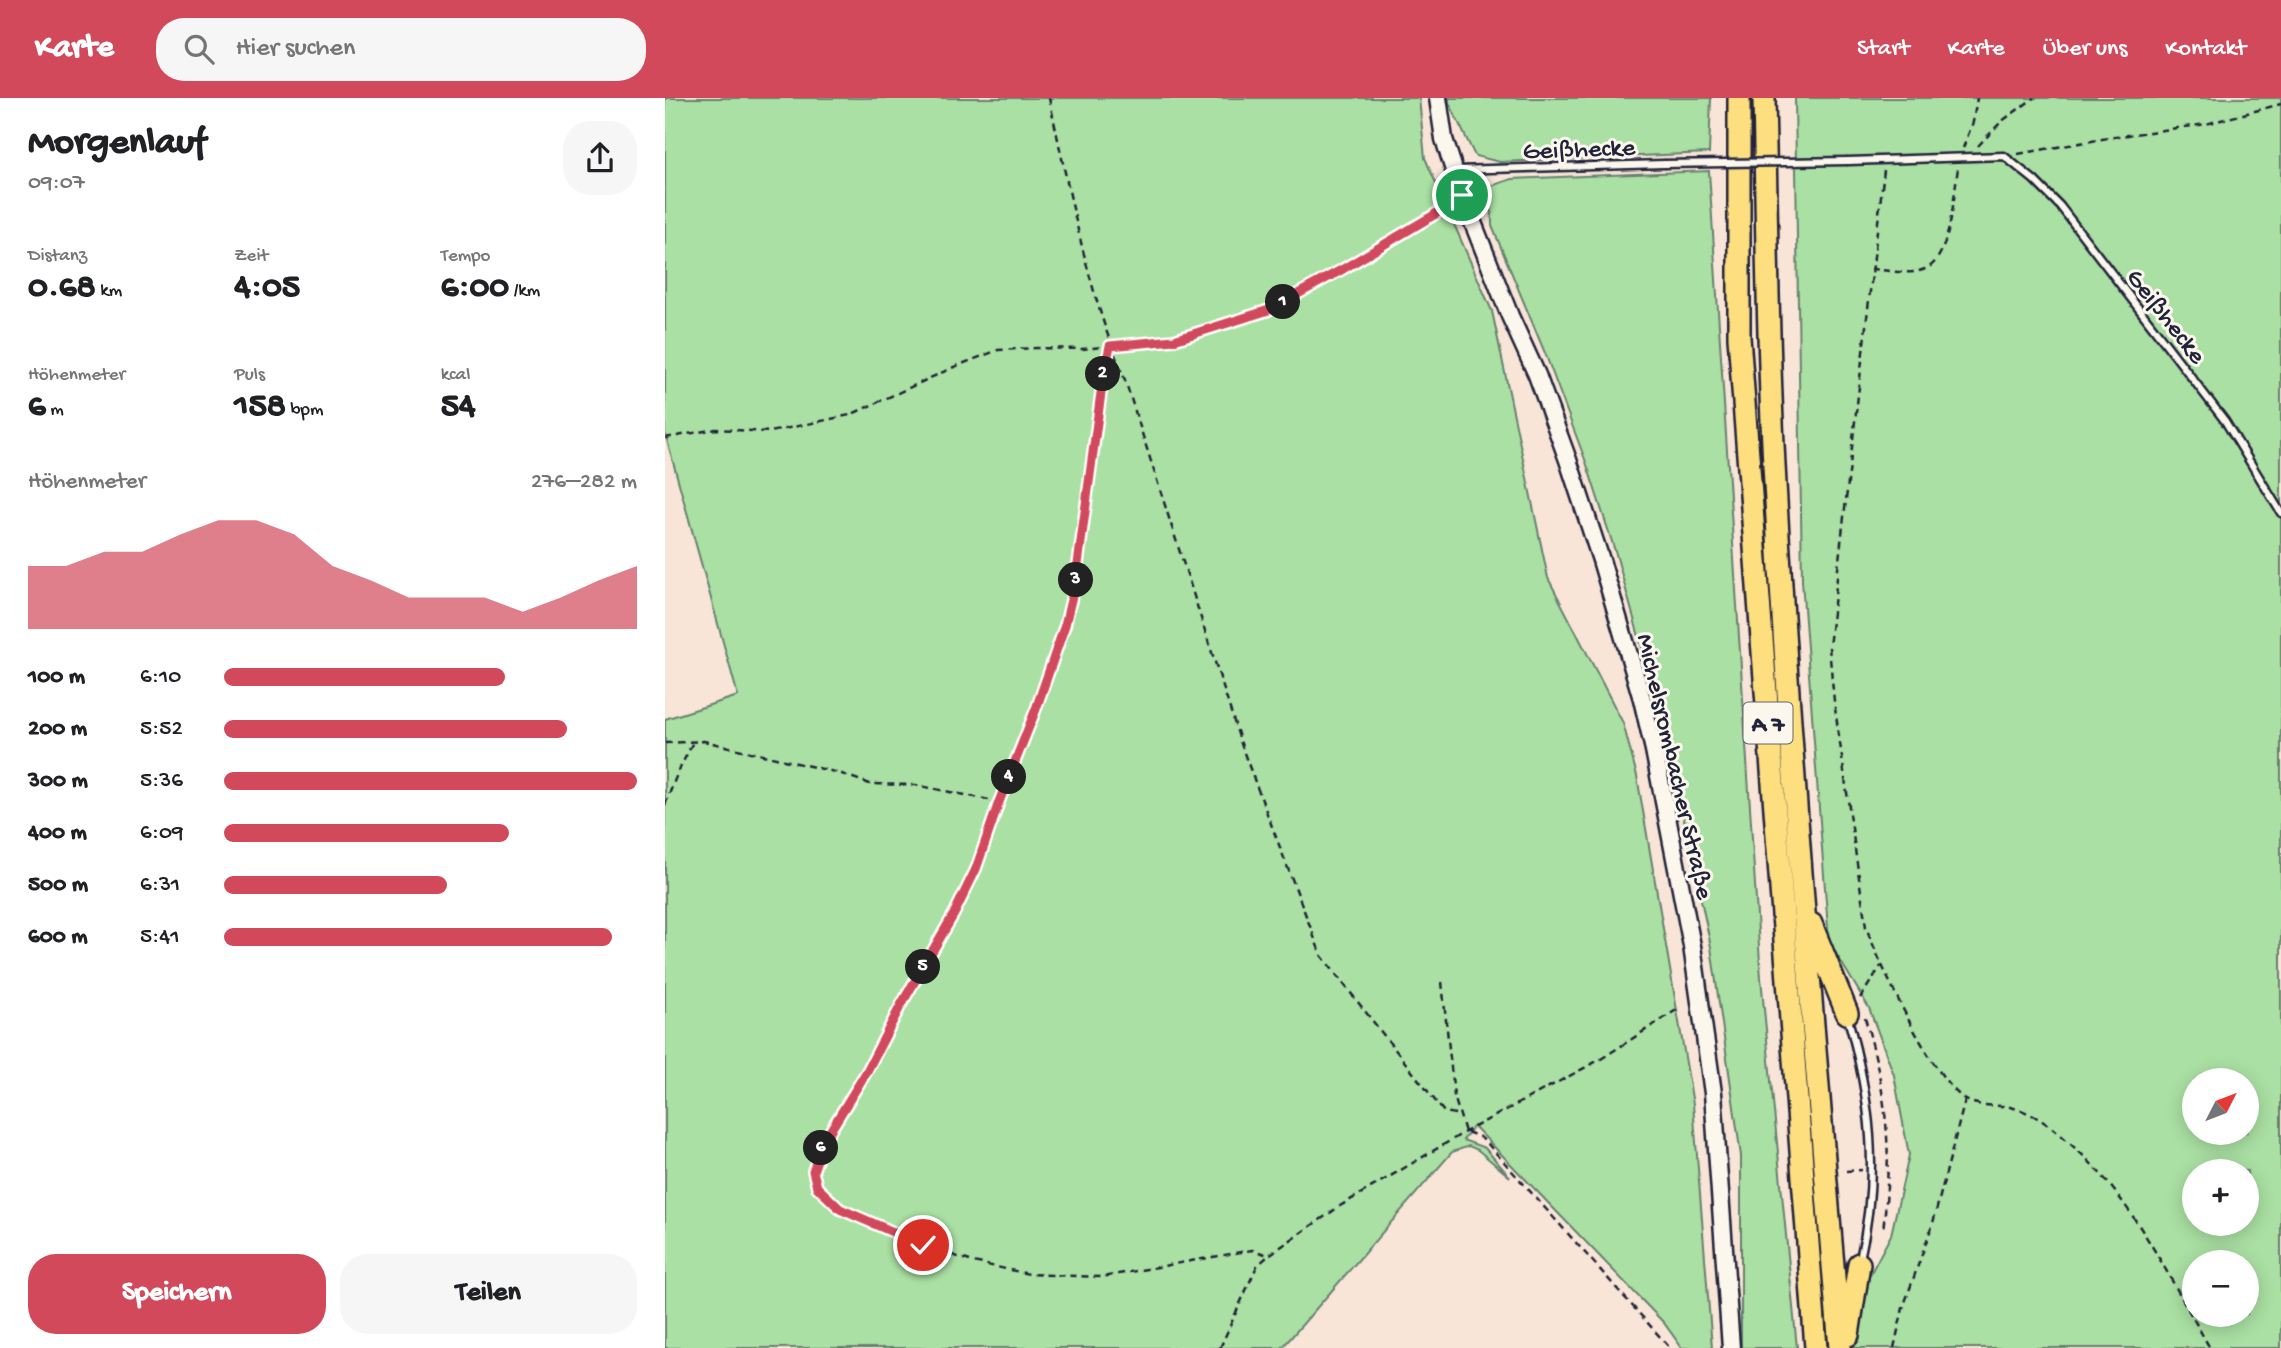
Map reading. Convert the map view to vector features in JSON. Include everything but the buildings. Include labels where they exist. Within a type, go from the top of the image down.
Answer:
[{"type":"highway","name":"A 7","points":[[1739,98],[1739,337],[1816,1348]]},
{"type":"highway","name":"A 7","points":[[1764,98],[1768,315],[1776,498],[1803,901],[1840,1348]]},
{"type":"highway","points":[[1803,901],[1858,1010]]},
{"type":"highway","points":[[1847,1348],[1859,1264]]},
{"type":"main road","name":"Michelsrombacher Straße","points":[[1438,98],[1444,139],[1453,170],[1510,316],[1537,375],[1568,460],[1601,560],[1651,738],[1692,946],[1713,1093],[1731,1348]]},
{"type":"lane","name":"Geißhecke","points":[[2004,156],[2060,206],[2225,421],[2281,513]]},
{"type":"lane","points":[[1885,161],[2004,156]]},
{"type":"lane","name":"Geißhecke","points":[[1453,170],[1885,161]]},
{"type":"lane","points":[[1858,1010],[1857,1051],[1869,1108],[1872,1170],[1859,1264]]},
{"type":"path","points":[[1049,98],[1091,286],[1110,346],[1125,380],[1244,753],[1321,955],[1444,1112],[1460,1115]]},
{"type":"path","points":[[1871,269],[1910,272],[1928,269],[1939,257],[1948,232],[1959,157],[1973,122],[1977,98]]},
{"type":"path","points":[[1969,156],[2002,121],[2034,98]]},
{"type":"path","points":[[2004,156],[2206,124],[2281,104]]},
{"type":"path","points":[[1885,161],[1829,647],[1866,928],[1881,965],[1942,1074],[1965,1100],[2029,1112],[2048,1125],[2103,1174],[2153,1251],[2210,1348]]},
{"type":"path","points":[[665,438],[716,429],[770,432],[850,415],[954,367],[998,350],[1082,349],[1174,340],[1269,310],[1434,215],[1462,195]]},
{"type":"path","points":[[1110,346],[1103,378],[1074,590],[1036,709],[976,869],[867,1071],[824,1141],[813,1171],[817,1187],[840,1209],[923,1245],[972,1262],[1029,1274],[1101,1277],[1252,1250],[1269,1255]]},
{"type":"path","points":[[665,743],[704,741],[839,773],[870,784],[916,785],[999,802]]},
{"type":"path","points":[[665,805],[693,742]]},
{"type":"path","points":[[1881,965],[1858,1010],[1880,1072],[1886,1114],[1889,1166],[1883,1230]]},
{"type":"path","points":[[1442,982],[1454,1096],[1465,1132]]},
{"type":"path","points":[[1220,1348],[1257,1266],[1269,1255],[1340,1206],[1465,1132],[1601,1059],[1681,1007]]},
{"type":"path","points":[[1894,1348],[1903,1308],[1933,1223],[1965,1100]]},
{"type":"path","points":[[1465,1132],[1480,1137],[1487,1143],[1670,1348]]},
{"type":"path","points":[[1846,1171],[1872,1170]]},
{"type":"green space","points":[[665,98],[1419,98],[1425,158],[1492,311],[1548,578],[1623,723],[1637,776],[1693,1104],[1712,1348],[1682,1348],[1664,1323],[1474,1126],[1463,1140],[1485,1148],[1510,1177],[1478,1150],[1469,1146],[1452,1152],[1282,1348],[665,1348],[665,719],[738,696],[665,433]]},
{"type":"green space","points":[[1449,98],[1711,98],[1709,153],[1500,162],[1475,156]]},
{"type":"green space","points":[[1795,98],[2281,98],[2281,1348],[1855,1348],[1854,1333],[1867,1280],[1891,1235],[1909,1155],[1894,1075],[1869,1008],[1829,942],[1802,581]]},
{"type":"green space","points":[[1709,171],[1761,978],[1797,1348],[1741,1348],[1741,1156],[1711,947],[1666,734],[1616,554],[1586,462],[1545,353],[1492,226],[1491,186],[1512,179]]},
{"type":"route","points":[[923,1245],[840,1209],[817,1187],[813,1171],[824,1141],[867,1071],[976,869],[1036,709],[1065,625],[1076,579],[1083,514],[1110,346],[1174,340],[1269,310],[1434,215],[1462,195]]}]
